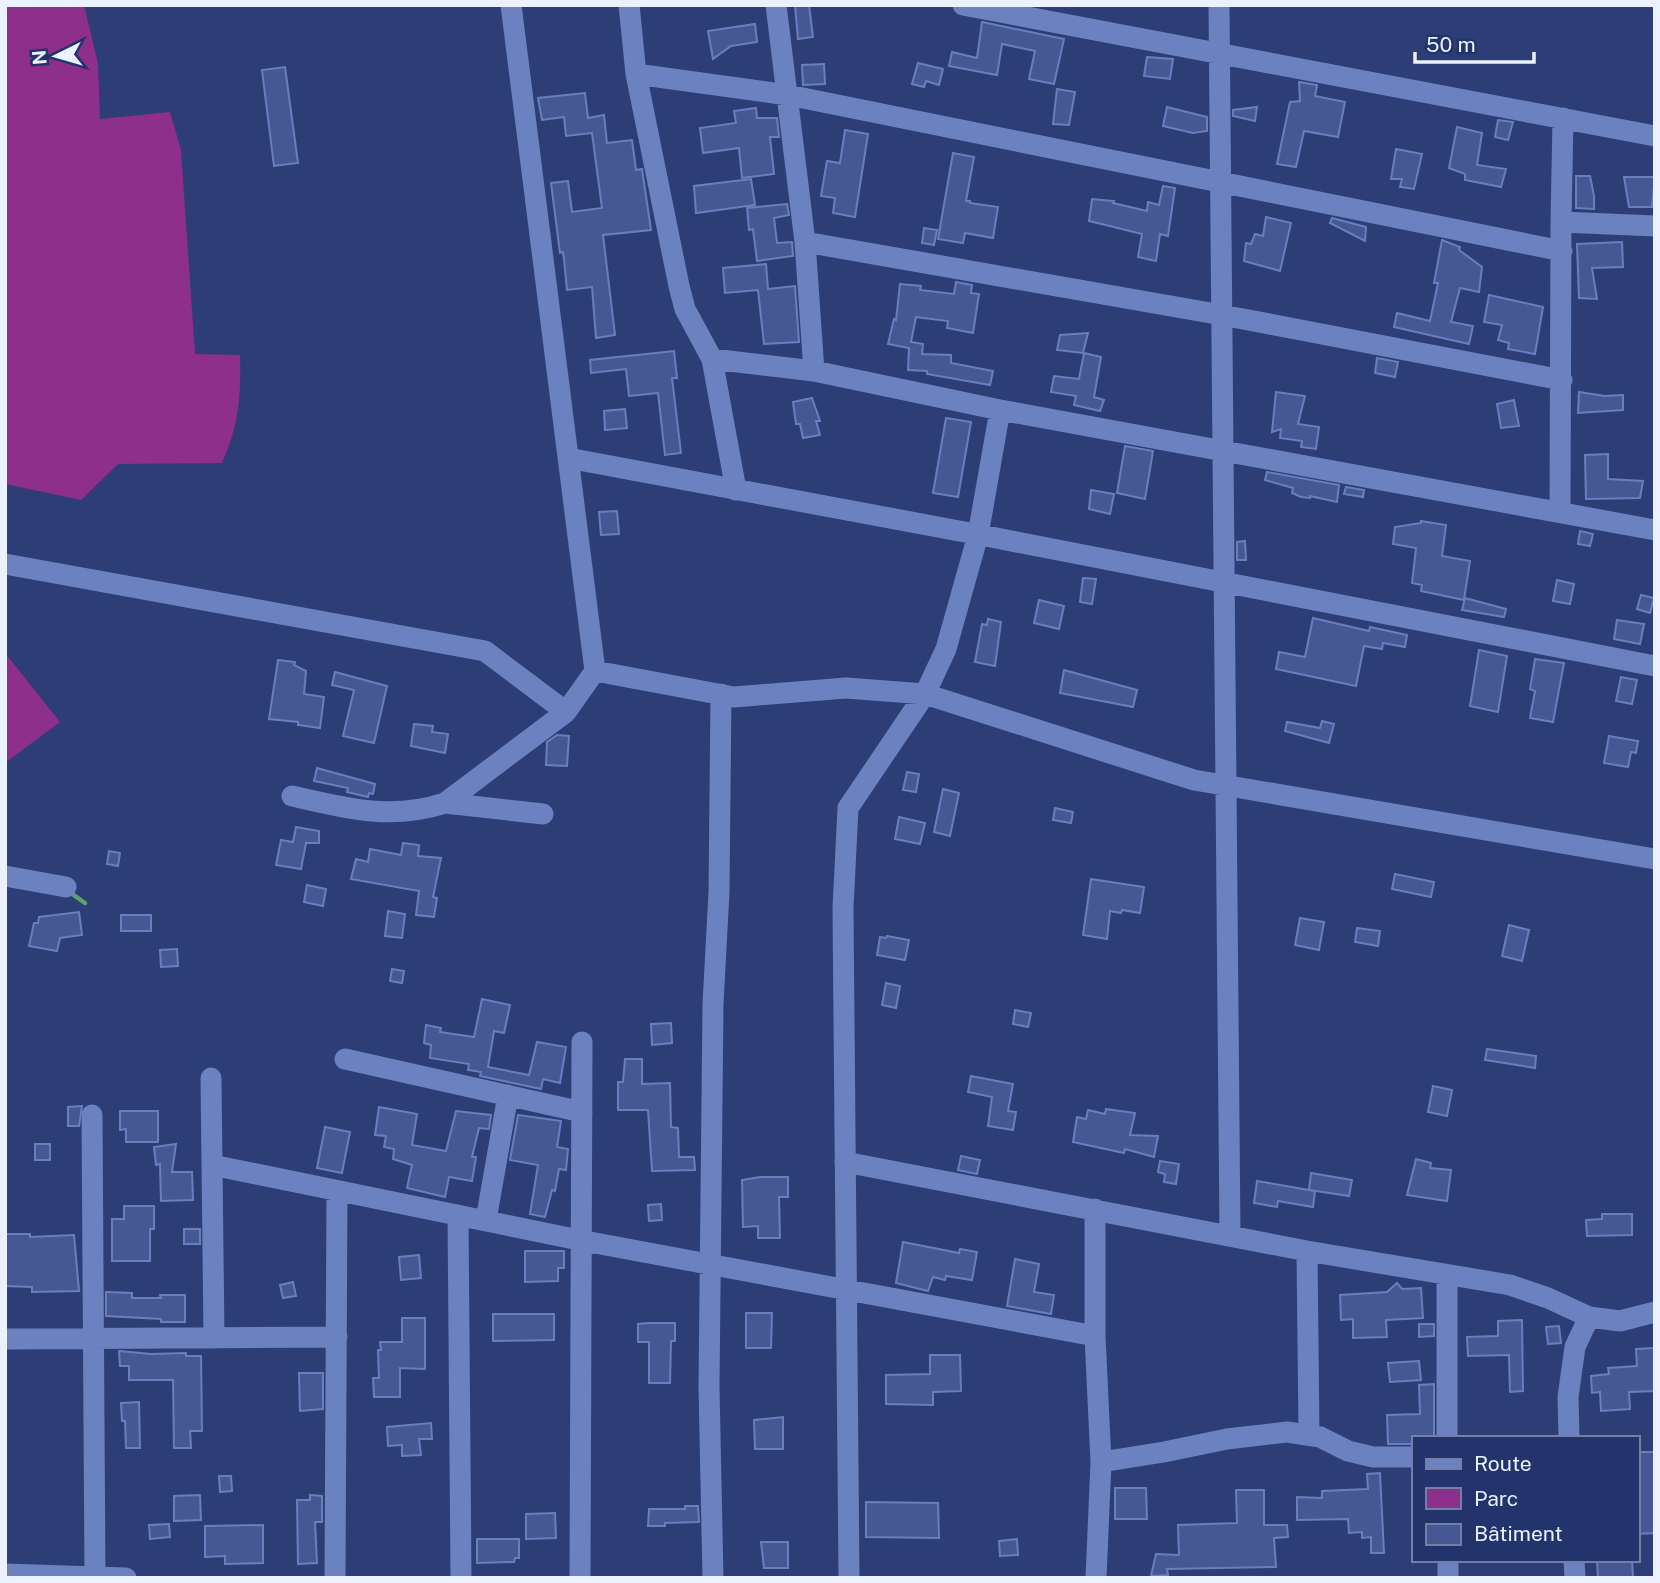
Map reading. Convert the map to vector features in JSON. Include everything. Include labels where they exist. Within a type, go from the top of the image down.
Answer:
[{"type":"street","points":[[292,796],[367,812],[420,811],[445,803],[566,712],[595,671],[512,5]]},
{"type":"street","points":[[629,5],[636,74],[685,310],[712,359],[736,490]]},
{"type":"street","points":[[776,5],[805,242],[814,371]]},
{"type":"street","points":[[963,5],[1655,136]]},
{"type":"street","points":[[1219,5],[1230,1235]]},
{"type":"street","points":[[636,74],[788,95],[1562,251]]},
{"type":"street","points":[[1560,512],[1560,222],[1563,118]]},
{"type":"street","points":[[1560,222],[1655,226]]},
{"type":"street","points":[[805,242],[1222,315],[1562,380]]},
{"type":"street","points":[[712,359],[814,371],[1000,410],[1655,530]]},
{"type":"street","points":[[849,1578],[843,908],[848,808],[925,694],[946,649],[978,535],[1000,410]]},
{"type":"street","points":[[568,458],[1655,666]]},
{"type":"street","points":[[5,564],[485,651],[566,712]]},
{"type":"street","points":[[595,671],[734,696],[846,688],[925,694],[1194,780],[1655,859]]},
{"type":"street","points":[[713,1578],[709,1387],[713,1004],[719,892],[721,694]]},
{"type":"street","points":[[445,803],[543,814]]},
{"type":"street","points":[[5,876],[66,887]]},
{"type":"street","points":[[580,1578],[579,1240],[582,1042]]},
{"type":"street","points":[[345,1059],[582,1112]]},
{"type":"street","points":[[211,1078],[214,1338]]},
{"type":"street","points":[[486,1220],[508,1096]]},
{"type":"street","points":[[92,1115],[95,1577]]},
{"type":"street","points":[[845,1161],[1307,1251],[1510,1285],[1590,1317],[1619,1321],[1655,1312]]},
{"type":"street","points":[[212,1165],[579,1240],[1095,1336]]},
{"type":"street","points":[[335,1578],[337,1191]]},
{"type":"street","points":[[1095,1209],[1095,1336],[1101,1462],[1096,1578]]},
{"type":"street","points":[[458,1215],[461,1578]]},
{"type":"street","points":[[1307,1251],[1309,1435]]},
{"type":"street","points":[[1447,1275],[1447,1436]]},
{"type":"street","points":[[1569,1436],[1568,1398],[1575,1347],[1590,1317]]},
{"type":"street","points":[[5,1339],[337,1337]]},
{"type":"street","points":[[1101,1462],[1258,1434],[1287,1432],[1320,1437],[1348,1451],[1373,1457],[1412,1457]]},
{"type":"street","points":[[5,1574],[125,1578]]},
{"type":"green space","points":[[5,5],[84,5],[98,64],[100,119],[170,112],[181,150],[195,354],[240,355],[238,410],[222,463],[118,464],[81,500],[5,484]]},
{"type":"green space","points":[[5,653],[60,722],[5,763]]},
{"type":"building","points":[[795,5],[809,5],[813,37],[798,39]]},
{"type":"building","points":[[982,22],[1064,39],[1054,84],[1029,79],[1035,51],[1002,44],[997,75],[949,66],[952,52],[977,58]]},
{"type":"building","points":[[755,24],[757,42],[731,46],[713,59],[708,31]]},
{"type":"building","points":[[1147,57],[1173,59],[1170,79],[1144,76]]},
{"type":"building","points":[[918,63],[943,69],[939,85],[926,81],[924,87],[912,84]]},
{"type":"building","points":[[824,64],[825,84],[803,85],[802,65]]},
{"type":"building","points":[[285,67],[298,163],[274,166],[262,70]]},
{"type":"building","points":[[1299,82],[1317,85],[1315,96],[1345,102],[1338,137],[1304,131],[1296,167],[1277,164],[1290,102],[1300,101]]},
{"type":"building","points":[[1057,89],[1075,92],[1069,125],[1053,124]]},
{"type":"building","points":[[585,93],[588,118],[604,115],[607,143],[632,140],[636,170],[642,169],[651,230],[603,235],[615,335],[596,338],[592,287],[567,290],[551,183],[568,181],[572,212],[602,208],[592,133],[566,136],[564,117],[542,120],[538,98]]},
{"type":"building","points":[[1167,107],[1207,117],[1207,131],[1193,133],[1163,126]]},
{"type":"building","points":[[1257,107],[1255,121],[1233,116],[1233,110]]},
{"type":"building","points":[[756,108],[757,118],[777,118],[779,137],[770,137],[774,174],[742,178],[739,148],[703,153],[700,128],[736,123],[734,111]]},
{"type":"building","points":[[1498,120],[1513,122],[1508,140],[1495,137]]},
{"type":"building","points":[[1457,127],[1482,133],[1477,165],[1506,169],[1501,187],[1465,180],[1465,174],[1449,168]]},
{"type":"building","points":[[845,130],[868,134],[855,217],[833,213],[835,198],[821,196],[827,161],[840,163]]},
{"type":"building","points":[[1396,149],[1422,154],[1414,189],[1400,187],[1402,179],[1391,179]]},
{"type":"building","points":[[953,153],[974,157],[966,201],[998,207],[993,238],[965,233],[963,243],[938,239]]},
{"type":"building","points":[[1576,176],[1590,176],[1594,209],[1576,208]]},
{"type":"building","points":[[1624,177],[1655,177],[1652,207],[1629,207]]},
{"type":"building","points":[[751,179],[755,205],[696,213],[694,186]]},
{"type":"building","points":[[1163,186],[1175,188],[1168,236],[1160,234],[1156,261],[1138,257],[1142,234],[1089,221],[1092,199],[1114,201],[1113,203],[1147,211],[1148,202],[1159,205]]},
{"type":"building","points":[[787,204],[789,215],[774,218],[777,243],[792,242],[793,256],[757,261],[753,229],[749,230],[747,208]]},
{"type":"building","points":[[1266,217],[1291,223],[1280,271],[1244,261],[1246,243],[1251,244],[1255,234],[1263,236]]},
{"type":"building","points":[[1332,218],[1366,227],[1365,241],[1330,223]]},
{"type":"building","points":[[924,228],[937,230],[934,245],[922,243]]},
{"type":"building","points":[[1442,240],[1460,247],[1459,250],[1482,267],[1479,292],[1460,288],[1451,322],[1473,326],[1469,344],[1394,327],[1397,313],[1430,321],[1438,283],[1434,283]]},
{"type":"building","points":[[1622,242],[1623,267],[1592,268],[1597,299],[1579,298],[1577,244]]},
{"type":"building","points":[[766,264],[768,289],[795,286],[799,342],[764,344],[758,290],[725,293],[723,268]]},
{"type":"building","points":[[956,282],[972,285],[971,293],[979,294],[973,333],[947,328],[948,321],[916,317],[911,342],[923,344],[922,354],[951,355],[951,363],[993,371],[990,385],[927,374],[927,371],[908,370],[909,348],[888,344],[894,319],[896,320],[900,284],[921,286],[920,290],[954,294]]},
{"type":"building","points":[[1489,295],[1543,307],[1535,354],[1508,349],[1509,343],[1498,340],[1502,325],[1484,322]]},
{"type":"building","points":[[1088,333],[1083,353],[1057,350],[1060,335]]},
{"type":"building","points":[[674,351],[677,378],[672,378],[681,453],[665,455],[658,393],[629,396],[626,369],[591,373],[590,360]]},
{"type":"building","points":[[1084,353],[1101,357],[1094,397],[1104,400],[1100,411],[1074,405],[1076,396],[1051,392],[1054,376],[1079,379]]},
{"type":"building","points":[[1377,358],[1398,362],[1395,377],[1375,373]]},
{"type":"building","points":[[1276,392],[1305,396],[1298,424],[1319,427],[1316,449],[1301,447],[1302,441],[1280,438],[1281,429],[1272,432]]},
{"type":"building","points":[[1579,392],[1605,396],[1623,395],[1623,410],[1578,413]]},
{"type":"building","points":[[812,398],[820,421],[816,421],[820,435],[803,438],[800,424],[796,424],[793,402]]},
{"type":"building","points":[[1514,400],[1519,426],[1501,428],[1497,404]]},
{"type":"building","points":[[625,409],[627,428],[605,430],[604,411]]},
{"type":"building","points":[[946,418],[971,422],[958,497],[933,493]]},
{"type":"building","points":[[1125,446],[1153,451],[1145,499],[1117,493]]},
{"type":"building","points":[[1608,454],[1608,479],[1643,481],[1640,498],[1586,499],[1585,455]]},
{"type":"building","points":[[1267,472],[1339,485],[1337,502],[1310,496],[1301,497],[1292,493],[1293,488],[1265,480]]},
{"type":"building","points":[[1346,487],[1364,490],[1363,497],[1344,494]]},
{"type":"building","points":[[1091,490],[1114,494],[1110,514],[1089,509]]},
{"type":"building","points":[[617,511],[619,534],[601,535],[599,512]]},
{"type":"building","points":[[1421,521],[1446,525],[1442,556],[1470,561],[1464,600],[1421,591],[1422,585],[1412,583],[1416,548],[1393,544],[1395,527]]},
{"type":"building","points":[[1580,531],[1593,534],[1590,546],[1578,544]]},
{"type":"building","points":[[1245,541],[1246,560],[1237,560],[1237,542]]},
{"type":"building","points":[[1083,578],[1096,579],[1092,604],[1080,602]]},
{"type":"building","points":[[1557,580],[1574,584],[1570,604],[1553,601]]},
{"type":"building","points":[[1641,595],[1654,598],[1650,613],[1637,609]]},
{"type":"building","points":[[1465,598],[1506,609],[1504,617],[1462,610]]},
{"type":"building","points":[[1039,600],[1064,606],[1059,629],[1034,623]]},
{"type":"building","points":[[1313,618],[1369,631],[1370,627],[1407,635],[1405,647],[1383,643],[1382,649],[1364,646],[1356,686],[1276,669],[1279,652],[1305,657]]},
{"type":"building","points":[[988,619],[1001,622],[995,666],[975,662],[982,624],[987,625]]},
{"type":"building","points":[[1617,620],[1644,624],[1640,644],[1614,639]]},
{"type":"building","points":[[1479,650],[1507,656],[1498,712],[1470,706]]},
{"type":"building","points":[[1535,659],[1564,663],[1553,722],[1530,718],[1535,691],[1530,689]]},
{"type":"building","points":[[278,660],[295,662],[294,665],[306,671],[304,694],[324,697],[320,728],[269,719]]},
{"type":"building","points":[[1064,670],[1137,690],[1133,707],[1060,693]]},
{"type":"building","points":[[335,672],[387,686],[374,743],[343,736],[354,690],[332,685]]},
{"type":"building","points":[[1621,677],[1637,680],[1632,704],[1616,701]]},
{"type":"building","points":[[1322,721],[1334,724],[1329,743],[1285,731],[1287,722],[1320,728]]},
{"type":"building","points":[[414,724],[433,726],[432,732],[448,734],[445,753],[411,746]]},
{"type":"building","points":[[557,735],[569,736],[567,766],[546,765],[547,742]]},
{"type":"building","points":[[1609,736],[1638,741],[1636,753],[1631,752],[1628,767],[1604,763]]},
{"type":"building","points":[[317,768],[375,784],[373,794],[369,793],[368,797],[347,792],[348,788],[314,781]]},
{"type":"building","points":[[907,772],[919,774],[916,792],[903,790]]},
{"type":"building","points":[[943,789],[959,793],[950,836],[934,832]]},
{"type":"building","points":[[1055,808],[1073,812],[1071,823],[1053,820]]},
{"type":"building","points":[[899,817],[925,823],[920,844],[895,839]]},
{"type":"building","points":[[296,827],[319,831],[319,843],[306,843],[301,869],[276,865],[281,840],[293,842]]},
{"type":"building","points":[[403,843],[419,845],[418,856],[441,858],[433,897],[437,898],[434,917],[416,915],[419,891],[351,879],[356,859],[368,862],[370,849],[401,855]]},
{"type":"building","points":[[109,851],[120,853],[118,866],[107,864]]},
{"type":"building","points":[[1395,874],[1434,882],[1431,897],[1392,889]]},
{"type":"building","points":[[1091,879],[1144,887],[1140,913],[1110,911],[1107,939],[1083,935]]},
{"type":"building","points":[[307,885],[326,889],[323,906],[304,902]]},
{"type":"building","points":[[388,911],[405,914],[402,938],[385,936]]},
{"type":"building","points":[[79,912],[82,935],[60,938],[57,951],[29,946],[34,923],[38,923],[39,917]]},
{"type":"building","points":[[121,915],[151,915],[151,931],[121,931]]},
{"type":"building","points":[[1300,918],[1324,922],[1319,950],[1295,945]]},
{"type":"building","points":[[1509,925],[1529,930],[1522,961],[1502,956]]},
{"type":"building","points":[[1357,928],[1380,931],[1378,946],[1355,942]]},
{"type":"building","points":[[880,937],[909,940],[905,960],[877,955]]},
{"type":"building","points":[[177,949],[178,966],[161,967],[160,950]]},
{"type":"building","points":[[392,969],[404,971],[402,983],[390,981]]},
{"type":"building","points":[[886,983],[900,986],[896,1008],[882,1005]]},
{"type":"building","points":[[482,999],[510,1005],[504,1033],[494,1031],[488,1067],[529,1075],[537,1042],[566,1047],[560,1083],[543,1079],[541,1089],[480,1076],[481,1072],[468,1070],[469,1064],[430,1058],[431,1045],[424,1043],[426,1025],[441,1028],[440,1032],[474,1037]]},
{"type":"building","points":[[1015,1010],[1031,1013],[1028,1027],[1013,1024]]},
{"type":"building","points":[[671,1023],[672,1043],[652,1045],[651,1024]]},
{"type":"building","points":[[1487,1049],[1536,1056],[1535,1068],[1485,1060]]},
{"type":"building","points":[[625,1059],[642,1059],[642,1084],[670,1083],[671,1127],[678,1128],[679,1157],[694,1157],[695,1170],[652,1171],[648,1110],[618,1110],[618,1082],[623,1082]]},
{"type":"building","points":[[971,1076],[1013,1084],[1008,1111],[1016,1112],[1013,1130],[988,1126],[992,1097],[968,1092]]},
{"type":"building","points":[[1433,1086],[1452,1090],[1447,1116],[1428,1112]]},
{"type":"building","points":[[82,1106],[79,1126],[68,1126],[68,1107]]},
{"type":"building","points":[[379,1107],[417,1114],[412,1145],[446,1151],[456,1111],[491,1115],[489,1129],[479,1128],[472,1157],[476,1157],[472,1181],[449,1177],[445,1197],[407,1188],[412,1165],[393,1159],[394,1149],[384,1147],[386,1136],[375,1135]]},
{"type":"building","points":[[1106,1109],[1135,1113],[1130,1135],[1158,1136],[1154,1157],[1125,1149],[1124,1153],[1073,1142],[1077,1117],[1086,1119],[1088,1110],[1105,1114]]},
{"type":"building","points":[[120,1111],[158,1111],[158,1142],[126,1142],[126,1129],[120,1130]]},
{"type":"building","points":[[518,1115],[561,1121],[557,1147],[568,1149],[566,1170],[559,1169],[555,1191],[552,1190],[545,1217],[530,1214],[538,1165],[510,1160]]},
{"type":"building","points":[[325,1127],[350,1132],[342,1173],[317,1168]]},
{"type":"building","points":[[35,1144],[50,1144],[50,1160],[35,1160]]},
{"type":"building","points":[[176,1144],[172,1172],[192,1172],[193,1200],[161,1201],[160,1164],[156,1165],[154,1147]]},
{"type":"building","points":[[961,1156],[980,1160],[977,1174],[958,1170]]},
{"type":"building","points":[[1416,1159],[1431,1163],[1430,1168],[1451,1170],[1447,1201],[1407,1195]]},
{"type":"building","points":[[1160,1161],[1179,1164],[1176,1184],[1164,1182],[1165,1174],[1158,1172]]},
{"type":"building","points":[[1311,1173],[1352,1180],[1349,1196],[1309,1190]]},
{"type":"building","points":[[788,1177],[788,1197],[779,1197],[780,1238],[758,1238],[758,1226],[743,1227],[742,1180]]},
{"type":"building","points":[[1257,1181],[1315,1191],[1313,1207],[1278,1201],[1277,1207],[1254,1203]]},
{"type":"building","points":[[661,1204],[662,1220],[649,1221],[648,1205]]},
{"type":"building","points":[[124,1206],[154,1206],[154,1229],[150,1229],[150,1261],[112,1261],[112,1219],[124,1219]]},
{"type":"building","points":[[1602,1214],[1632,1214],[1632,1235],[1587,1236],[1586,1220],[1602,1219]]},
{"type":"building","points":[[184,1229],[200,1229],[200,1244],[184,1244]]},
{"type":"building","points":[[5,1234],[30,1234],[30,1237],[74,1235],[79,1291],[32,1292],[32,1287],[5,1286]]},
{"type":"building","points":[[903,1242],[959,1253],[960,1249],[977,1252],[972,1280],[933,1277],[928,1291],[896,1283]]},
{"type":"building","points":[[525,1251],[564,1251],[564,1268],[558,1268],[558,1281],[525,1282]]},
{"type":"building","points":[[419,1255],[421,1278],[401,1280],[399,1257]]},
{"type":"building","points":[[1015,1259],[1039,1264],[1034,1292],[1054,1295],[1051,1314],[1007,1306]]},
{"type":"building","points":[[293,1282],[296,1296],[283,1298],[280,1285]]},
{"type":"building","points":[[1397,1283],[1402,1289],[1421,1288],[1423,1318],[1386,1320],[1387,1337],[1353,1338],[1353,1319],[1341,1320],[1340,1295],[1387,1292]]},
{"type":"building","points":[[106,1292],[132,1293],[132,1298],[185,1295],[185,1322],[106,1316]]},
{"type":"building","points":[[746,1313],[772,1313],[771,1348],[746,1348]]},
{"type":"building","points":[[493,1314],[554,1314],[554,1340],[493,1341]]},
{"type":"building","points":[[402,1318],[425,1318],[425,1369],[400,1368],[400,1397],[374,1397],[373,1378],[379,1378],[380,1342],[402,1342]]},
{"type":"building","points":[[1522,1320],[1523,1391],[1510,1392],[1509,1355],[1468,1356],[1467,1337],[1498,1336],[1498,1321]]},
{"type":"building","points":[[675,1323],[675,1341],[671,1341],[670,1383],[649,1383],[649,1342],[638,1342],[638,1324]]},
{"type":"building","points":[[1419,1324],[1434,1324],[1434,1336],[1419,1337]]},
{"type":"building","points":[[1559,1326],[1561,1343],[1548,1344],[1546,1327]]},
{"type":"building","points":[[1655,1348],[1655,1391],[1629,1392],[1630,1409],[1601,1411],[1600,1392],[1592,1393],[1591,1376],[1609,1374],[1608,1368],[1637,1366],[1636,1349]]},
{"type":"building","points":[[119,1351],[201,1356],[202,1431],[190,1431],[191,1448],[174,1448],[173,1380],[129,1380],[129,1366],[120,1366]]},
{"type":"building","points":[[930,1355],[960,1355],[961,1391],[933,1392],[933,1405],[886,1404],[886,1375],[930,1374]]},
{"type":"building","points":[[1419,1361],[1421,1380],[1390,1382],[1388,1363]]},
{"type":"building","points":[[299,1373],[323,1373],[323,1409],[300,1411]]},
{"type":"building","points":[[1434,1384],[1434,1436],[1412,1436],[1412,1444],[1388,1444],[1387,1415],[1420,1414],[1419,1385]]},
{"type":"building","points":[[139,1402],[140,1448],[126,1448],[121,1403]]},
{"type":"building","points":[[783,1417],[783,1449],[755,1449],[754,1420]]},
{"type":"building","points":[[431,1423],[432,1439],[419,1439],[421,1455],[402,1456],[402,1445],[388,1446],[387,1427]]},
{"type":"building","points":[[1639,1452],[1655,1452],[1655,1533],[1639,1534]]},
{"type":"building","points":[[1380,1473],[1384,1553],[1371,1553],[1371,1537],[1362,1538],[1362,1532],[1349,1533],[1348,1519],[1297,1520],[1297,1497],[1322,1498],[1322,1491],[1368,1489],[1367,1474]]},
{"type":"building","points":[[219,1476],[231,1476],[232,1491],[220,1492]]},
{"type":"building","points":[[1115,1488],[1146,1488],[1147,1519],[1115,1519]]},
{"type":"building","points":[[1236,1490],[1264,1490],[1264,1525],[1287,1525],[1288,1537],[1274,1538],[1276,1567],[1167,1569],[1168,1575],[1151,1576],[1156,1554],[1179,1555],[1178,1525],[1237,1523]]},
{"type":"building","points":[[200,1495],[201,1520],[174,1521],[174,1496]]},
{"type":"building","points":[[310,1495],[322,1496],[322,1522],[315,1522],[317,1563],[298,1564],[297,1500],[310,1500]]},
{"type":"building","points":[[866,1502],[938,1503],[939,1538],[866,1537]]},
{"type":"building","points":[[685,1506],[698,1506],[699,1522],[648,1526],[649,1509],[685,1509]]},
{"type":"building","points":[[555,1513],[556,1538],[526,1539],[526,1514]]},
{"type":"building","points":[[169,1524],[170,1537],[150,1539],[149,1525]]},
{"type":"building","points":[[263,1525],[263,1563],[225,1564],[225,1556],[205,1557],[205,1526]]},
{"type":"building","points":[[477,1539],[519,1539],[519,1558],[515,1558],[514,1562],[477,1563]]},
{"type":"building","points":[[1017,1539],[1018,1555],[1000,1556],[999,1541]]},
{"type":"building","points":[[761,1542],[788,1542],[788,1568],[764,1568]]},
{"type":"building","points":[[1597,1562],[1632,1562],[1633,1577],[1598,1578]]},
{"type":"waterway","points":[[68,891],[85,903]]}]
